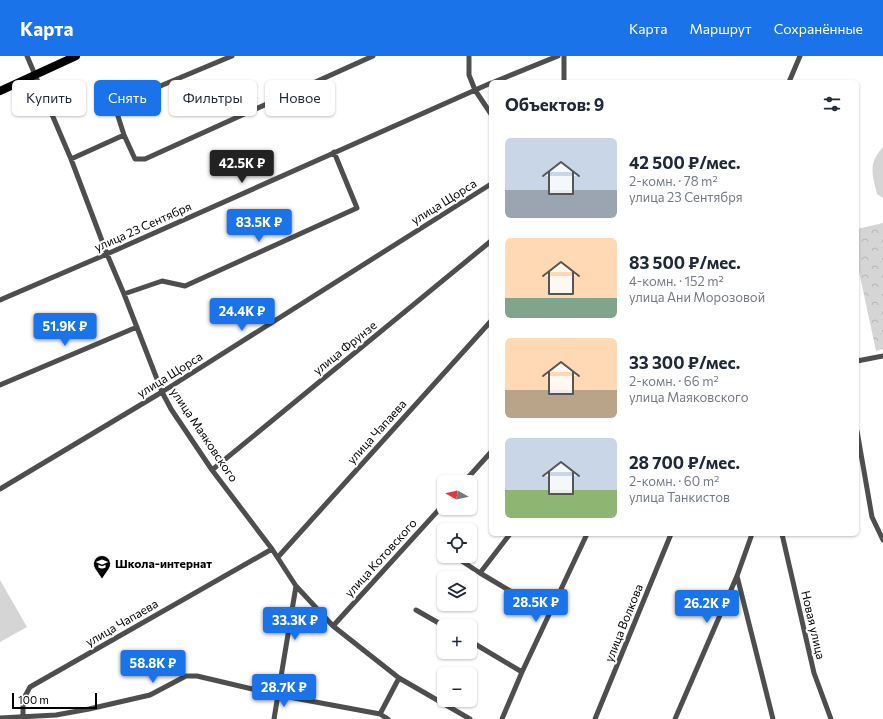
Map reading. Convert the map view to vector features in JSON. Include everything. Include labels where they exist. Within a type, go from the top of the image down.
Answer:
[{"type":"main road","points":[[0,91],[76,56]]},
{"type":"street","name":"улица Маяковского","points":[[27,56],[72,159],[107,254],[137,326],[162,392],[212,470],[272,548],[296,586],[333,626],[399,678],[470,719]]},
{"type":"street","points":[[232,56],[122,102],[116,110],[124,135],[135,159],[145,159],[373,56]]},
{"type":"street","points":[[469,56],[470,75],[475,90],[489,111]]},
{"type":"street","points":[[499,80],[558,56]]},
{"type":"street","points":[[564,56],[564,80]]},
{"type":"street","points":[[790,80],[800,56]]},
{"type":"street","name":"улица 23 Сентября","points":[[0,300],[489,84]]},
{"type":"street","points":[[72,159],[124,135]]},
{"type":"street","points":[[124,294],[162,281],[185,286],[357,208],[334,152]]},
{"type":"street","name":"улица Щорса","points":[[0,489],[162,392],[489,185]]},
{"type":"street","name":"улица Фрунзе","points":[[212,470],[489,243]]},
{"type":"street","name":"улица Чапаева","points":[[278,557],[489,323]]},
{"type":"street","points":[[0,384],[137,326]]},
{"type":"street","points":[[859,360],[883,356]]},
{"type":"street","points":[[859,443],[872,518],[883,540]]},
{"type":"street","points":[[470,475],[489,454]]},
{"type":"street","name":"улица Котовского","points":[[333,626],[437,512]]},
{"type":"street","points":[[480,573],[508,536]]},
{"type":"street","points":[[502,719],[522,672],[586,536]]},
{"type":"street","name":"улица Волкова","points":[[595,719],[670,536]]},
{"type":"street","points":[[675,719],[737,576],[751,536]]},
{"type":"street","name":"Новая улица","points":[[782,536],[814,673],[831,719]]},
{"type":"street","name":"улица Чапаева","points":[[23,717],[23,700],[30,687],[272,548]]},
{"type":"street","points":[[465,563],[549,614]]},
{"type":"street","points":[[737,576],[773,719]]},
{"type":"street","points":[[274,719],[296,586]]},
{"type":"street","points":[[416,610],[437,622]]},
{"type":"street","points":[[477,645],[522,672]]},
{"type":"street","points":[[0,718],[56,715],[89,709],[150,695],[186,676],[197,676],[278,695],[380,714],[388,719]]},
{"type":"street","points":[[380,714],[399,678]]},
{"type":"green space","points":[[883,147],[883,198],[877,194],[872,169],[878,153]]},
{"type":"green space","points":[[883,223],[883,349],[876,351],[859,271],[859,229]]},
{"type":"green space","points":[[0,580],[27,627],[0,642]]},
{"type":"place","name":"Школа-интернат","points":[[102,579]]}]
